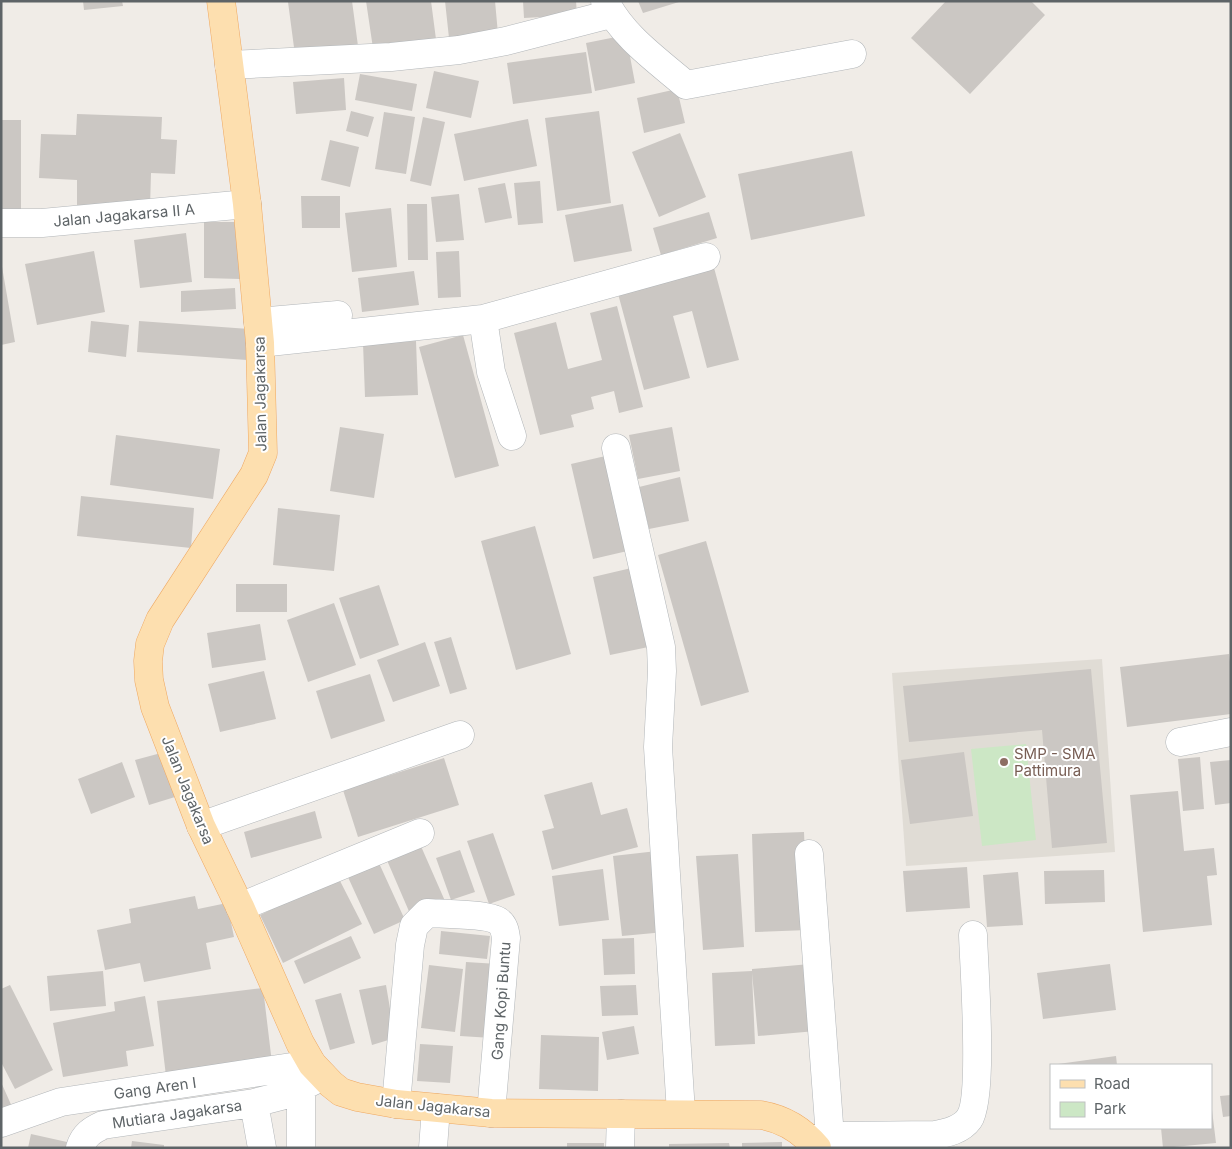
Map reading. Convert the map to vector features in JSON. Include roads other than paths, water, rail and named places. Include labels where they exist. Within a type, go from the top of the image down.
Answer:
[{"type":"main road","name":"Jalan Jagakarsa","points":[[221,1],[247,204],[259,333],[263,454],[254,475],[160,620],[150,644],[148,680],[155,707],[201,826],[240,907],[300,1043],[305,1080],[357,1097],[396,1104],[435,1127],[491,1113],[761,1115],[771,1116],[819,1141]]},
{"type":"street","points":[[229,64],[391,57],[459,50],[506,41],[608,8],[625,31],[686,85],[852,54]]},
{"type":"street","name":"Jalan Jagakarsa II A","points":[[1,223],[42,223],[247,204]]},
{"type":"street","points":[[259,333],[483,320],[706,257]]},
{"type":"street","points":[[259,333],[338,315]]},
{"type":"street","points":[[483,320],[491,372],[512,436]]},
{"type":"street","points":[[616,448],[661,647],[662,671],[658,747],[681,1113]]},
{"type":"street","points":[[1180,742],[1231,732]]},
{"type":"street","points":[[201,826],[460,735]]},
{"type":"street","points":[[240,907],[420,833]]},
{"type":"street","points":[[809,854],[819,1141],[935,1135],[947,1133],[958,1128],[970,1118],[976,1098],[977,1065],[972,934]]},
{"type":"street","name":"Gang Kopi Buntu","points":[[396,1104],[410,945],[414,926],[427,913],[487,918],[498,920],[505,928],[506,938],[491,1113]]},
{"type":"street","points":[[301,1148],[305,1080]]},
{"type":"street","name":"Mutiara Jagakarsa","points":[[80,1148],[85,1137],[103,1124],[254,1103],[305,1080]]},
{"type":"street","name":"Gang Aren I","points":[[1,1123],[60,1102],[305,1080]]},
{"type":"street","name":"Mutiara Jagakarsa","points":[[254,1103],[262,1148]]},
{"type":"street","points":[[620,1148],[621,1114]]},
{"type":"place","name":"SMP - SMA Pattimura","points":[[1004,762]]}]
